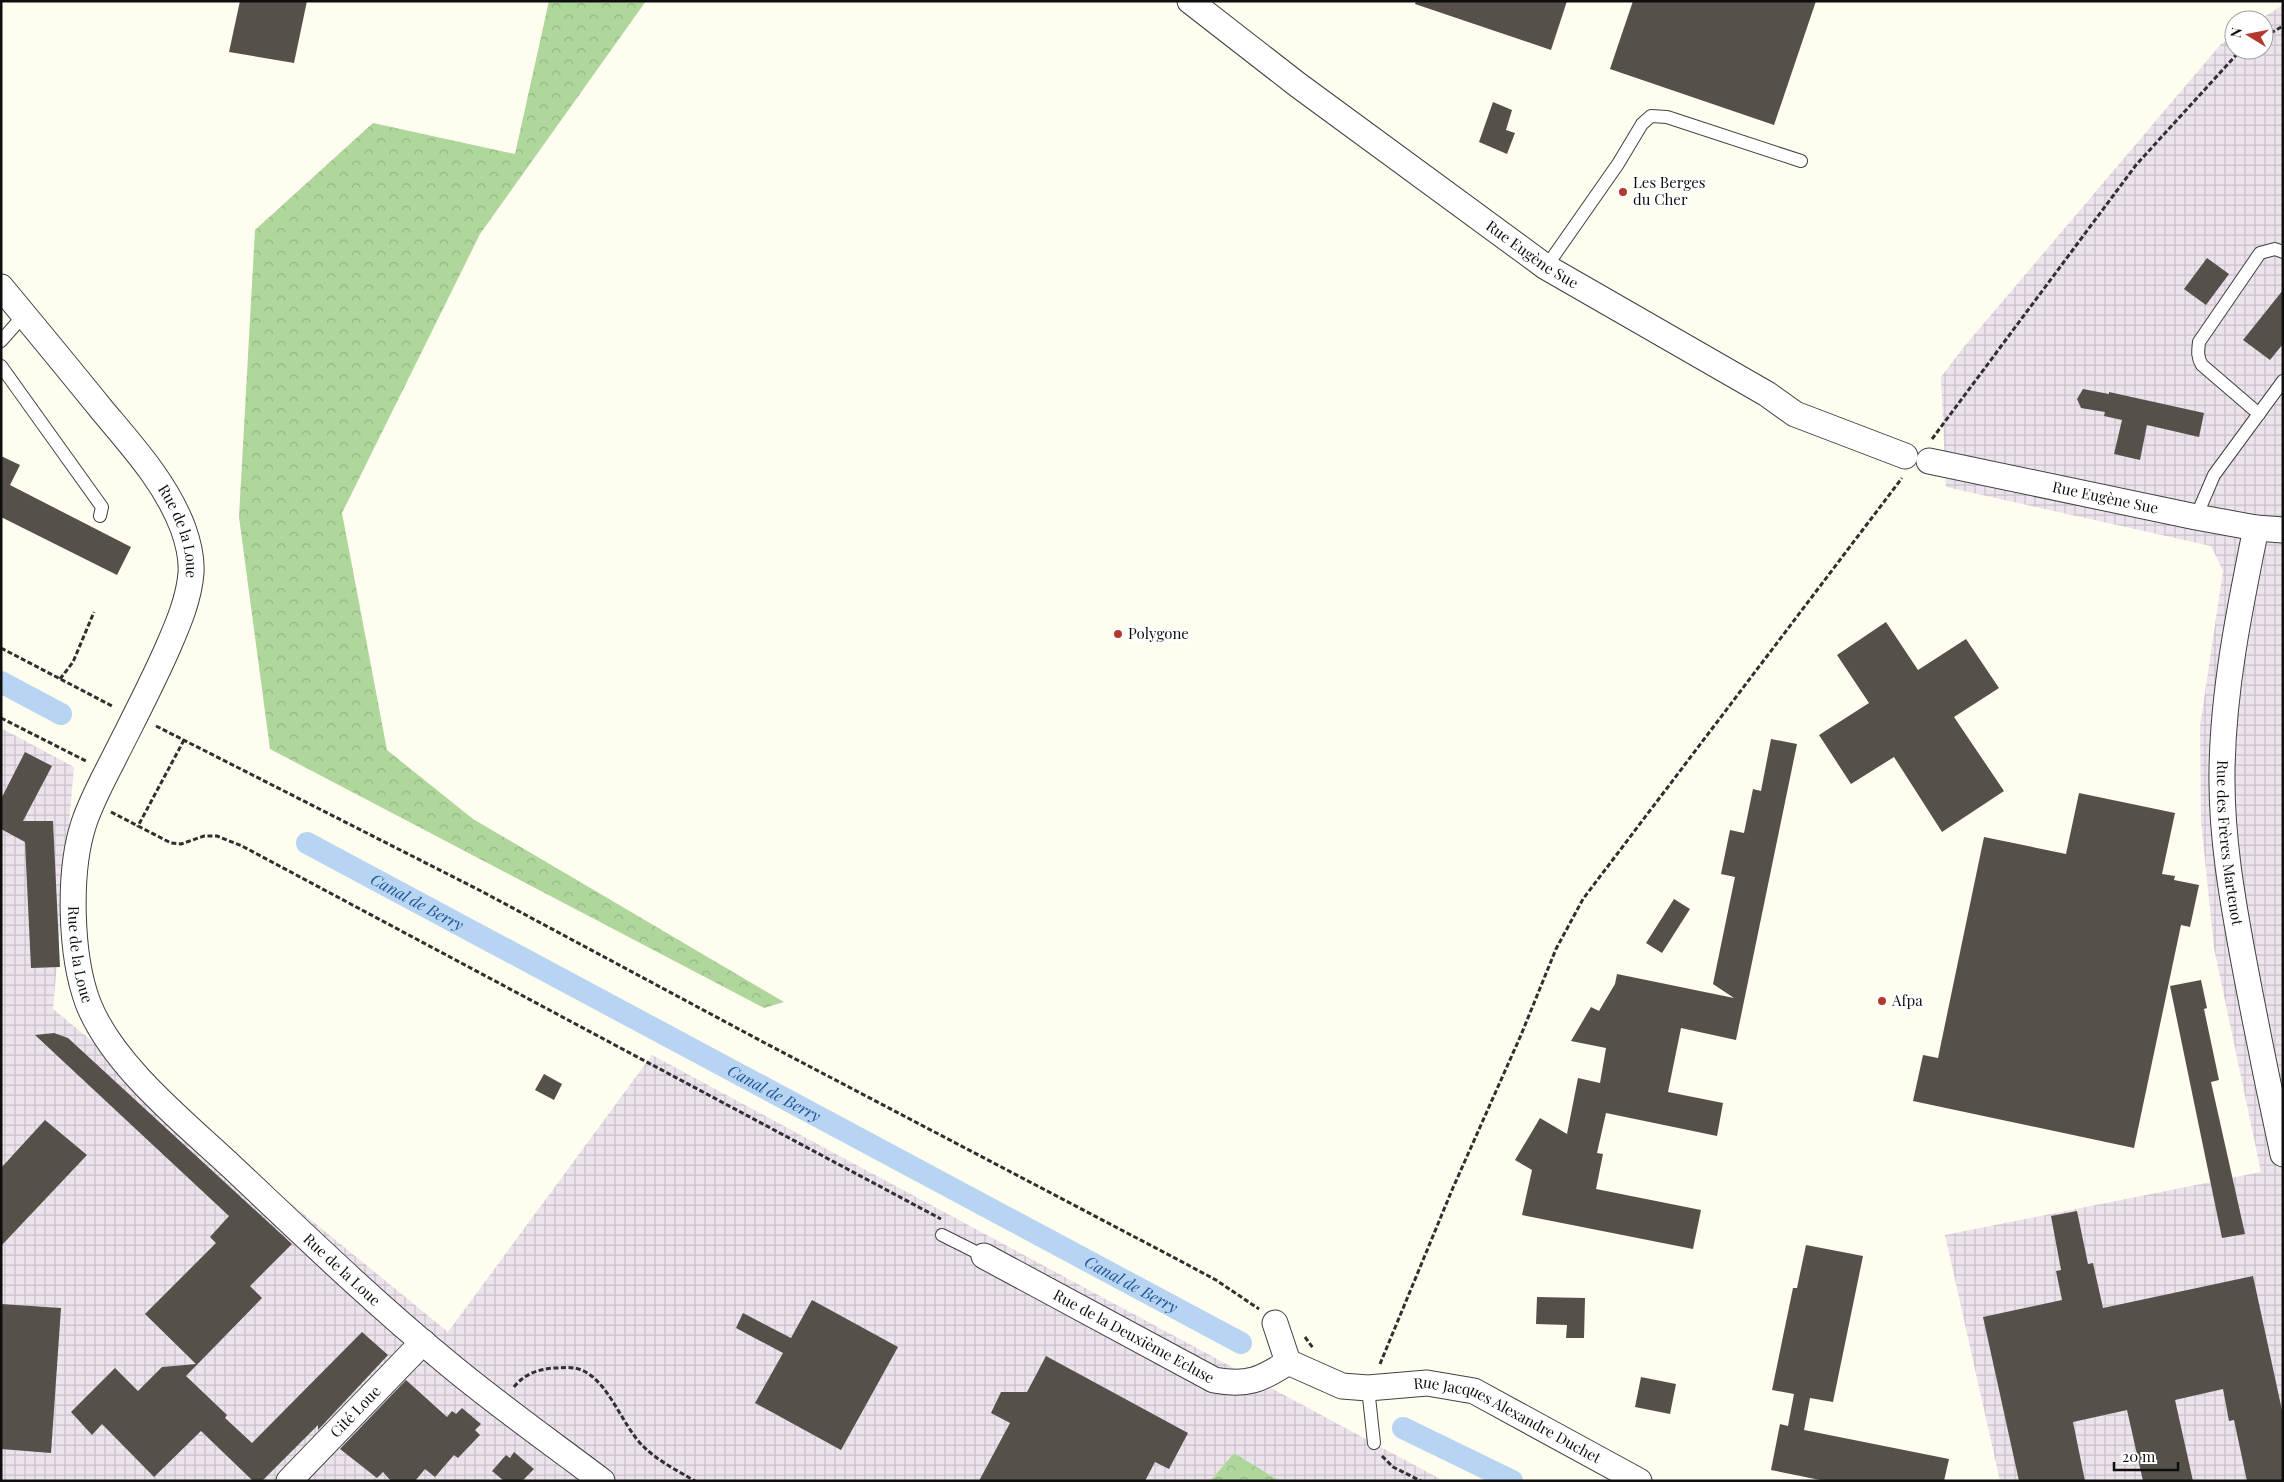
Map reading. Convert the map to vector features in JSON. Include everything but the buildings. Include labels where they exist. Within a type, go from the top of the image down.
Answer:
[{"type":"street","name":"Rue Eugène Sue","points":[[1190,1],[1298,85],[1546,267],[1767,394],[1795,414],[1917,458],[2196,517],[2256,528],[2283,530]]},
{"type":"street","name":"Rue de la Loue","points":[[1,286],[150,468],[172,503],[184,532],[191,560],[187,596],[180,619],[162,662],[84,821],[77,851],[74,878],[76,937],[87,1000],[96,1019],[108,1040],[160,1100],[331,1260],[423,1342],[500,1406],[602,1481]]},
{"type":"street","name":"Rue des Frères Martenot","points":[[2256,528],[2235,644],[2225,720],[2222,770],[2223,821],[2227,868],[2236,921],[2283,1154]]},
{"type":"street","name":"Rue de la Deuxième Ecluse","points":[[984,1256],[1214,1380],[1232,1383],[1250,1382],[1268,1376],[1288,1362]]},
{"type":"street","points":[[1275,1323],[1288,1362]]},
{"type":"street","name":"Cité Loue","points":[[289,1481],[423,1342]]},
{"type":"street","name":"Rue Jacques Alexandre Duchet","points":[[1288,1362],[1342,1386],[1373,1379],[1427,1383],[1474,1391],[1639,1481]]},
{"type":"lane","points":[[1546,267],[1618,164],[1642,124],[1651,116],[1667,117],[1801,161]]},
{"type":"lane","points":[[2259,414],[2202,365],[2198,359],[2199,342],[2260,253],[2275,249],[2283,252]]},
{"type":"lane","points":[[1,341],[24,315]]},
{"type":"lane","points":[[1,366],[102,507],[100,516]]},
{"type":"lane","points":[[2196,517],[2214,475],[2283,381]]},
{"type":"lane","points":[[942,1235],[984,1256]]},
{"type":"lane","points":[[1373,1379],[1374,1443]]},
{"type":"path","points":[[1373,1379],[1556,949],[1583,899],[2136,165],[2232,60]]},
{"type":"path","points":[[60,679],[73,662],[94,612]]},
{"type":"path","points":[[1,648],[481,891],[763,1042],[1186,1264],[1255,1305],[1275,1323],[1301,1333],[1318,1355]]},
{"type":"path","points":[[1,718],[107,771]]},
{"type":"path","points":[[184,740],[138,826],[170,843],[181,844],[204,836],[217,836],[242,846],[947,1222]]},
{"type":"path","points":[[500,1406],[519,1381],[530,1373],[546,1369],[574,1368],[588,1374],[603,1386],[622,1419],[644,1447],[696,1481]]},
{"type":"path","points":[[1374,1443],[1384,1459],[1393,1467],[1421,1481]]},
{"type":"shaded area","points":[[2283,5],[2283,1481],[2000,1481],[1945,1235],[2261,1172],[2214,948],[2201,821],[2200,726],[2223,571],[2211,546],[1946,487],[1941,377],[1963,348],[2221,44],[2224,42],[2224,60],[2274,60],[2274,11]]},
{"type":"shaded area","points":[[1,728],[74,767],[53,1009],[448,1332],[652,1055],[1444,1481],[1280,1481],[1234,1453],[1210,1481],[1,1481]]},
{"type":"green space","points":[[549,1],[646,1],[480,234],[342,513],[387,750],[473,819],[784,1002],[764,1008],[270,749],[239,517],[255,230],[373,123],[515,154]]},
{"type":"green space","points":[[1234,1453],[1280,1481],[1210,1481]]},
{"type":"waterway","name":"Canal de Berry","points":[[1,682],[61,714]]},
{"type":"waterway","name":"Canal de Berry","points":[[307,843],[1241,1343]]},
{"type":"waterway","name":"Canal de Berry","points":[[1403,1428],[1512,1481]]},
{"type":"place","name":"Les Berges du Cher","points":[[1623,192]]},
{"type":"place","name":"Polygone","points":[[1118,634]]},
{"type":"place","name":"Afpa","points":[[1882,1001]]}]
